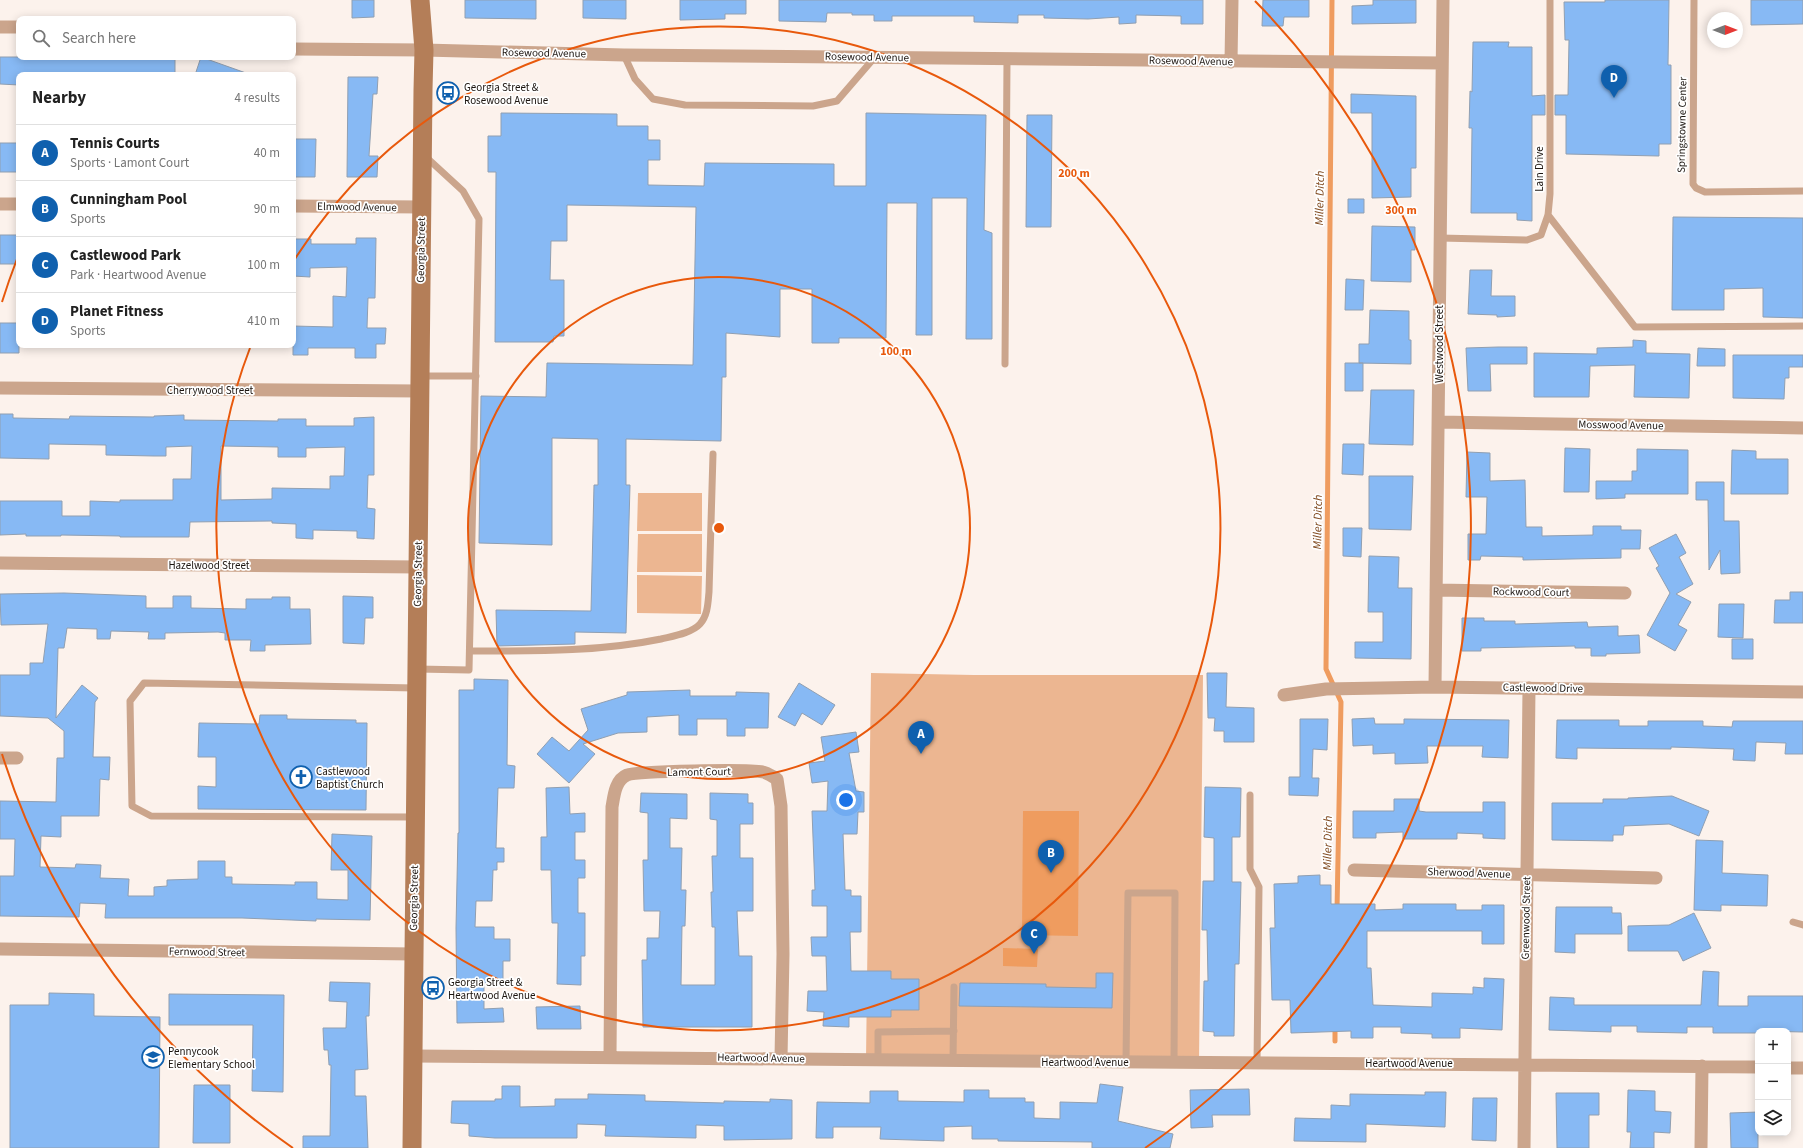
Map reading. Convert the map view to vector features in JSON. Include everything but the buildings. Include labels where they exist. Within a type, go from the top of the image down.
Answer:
[{"type":"main road","name":"Georgia Street","points":[[412,1148],[424,50],[420,0]]},
{"type":"street","points":[[1231,62],[1232,0]]},
{"type":"street","name":"Westwood Street","points":[[1435,687],[1443,0]]},
{"type":"street","points":[[0,27],[16,27]]},
{"type":"street","name":"Rosewood Avenue","points":[[296,49],[424,50],[624,55],[1442,63]]},
{"type":"street","points":[[0,204],[16,204]]},
{"type":"street","name":"Elmwood Avenue","points":[[296,206],[422,207]]},
{"type":"street","name":"Cherrywood Street","points":[[0,388],[420,383]]},
{"type":"street","name":"Mosswood Avenue","points":[[1439,422],[1803,428]]},
{"type":"street","name":"Hazelwood Street","points":[[0,563],[418,567]]},
{"type":"street","name":"Rockwood Court","points":[[1436,590],[1625,593]]},
{"type":"street","name":"Castlewood Drive","points":[[1284,695],[1326,689],[1435,687],[1803,692]]},
{"type":"street","name":"Greenwood Street","points":[[1524,1148],[1529,688]]},
{"type":"street","points":[[0,758],[17,758]]},
{"type":"street","name":"Lamont Court","points":[[610,1057],[612,807],[616,785],[626,775],[733,771],[763,772],[777,779],[781,806],[783,954],[781,1058]]},
{"type":"street","name":"Sherwood Avenue","points":[[1354,870],[1656,878]]},
{"type":"street","name":"Fernwood Street","points":[[0,949],[414,954]]},
{"type":"street","name":"Heartwood Avenue","points":[[412,1056],[1755,1067]]},
{"type":"street","points":[[1701,1148],[1702,1066]]},
{"type":"street","points":[[1791,1068],[1803,1068]]},
{"type":"lane","name":"Lain Drive","points":[[1440,238],[1527,240],[1541,235],[1548,215],[1550,194],[1550,0]]},
{"type":"lane","name":"Springstowne Center","points":[[1694,0],[1693,184],[1696,188],[1705,192],[1803,192]]},
{"type":"lane","points":[[624,55],[635,79],[653,99],[692,105],[813,106],[837,100],[875,57]]},
{"type":"lane","points":[[1005,364],[1007,59]]},
{"type":"lane","points":[[417,669],[469,670],[479,219],[463,191],[422,154]]},
{"type":"lane","points":[[1548,215],[1635,327],[1803,326]]},
{"type":"lane","points":[[420,383],[476,376]]},
{"type":"lane","points":[[470,652],[581,650],[644,643],[689,631],[700,624],[706,614],[709,592],[713,454]]},
{"type":"lane","points":[[415,817],[150,816],[132,806],[130,701],[144,683],[417,688]]},
{"type":"lane","points":[[1250,795],[1250,868],[1259,887],[1257,1062]]},
{"type":"lane","points":[[1126,1062],[1128,892],[1175,893],[1174,1063]]},
{"type":"lane","points":[[1793,922],[1803,926]]},
{"type":"lane","points":[[953,1061],[954,987]]},
{"type":"lane","points":[[878,1060],[878,1032],[954,1031]]},
{"type":"shaded area","points":[[638,493],[702,493],[702,531],[637,531]]},
{"type":"shaded area","points":[[638,534],[702,534],[702,572],[637,572]]},
{"type":"shaded area","points":[[637,575],[702,576],[701,614],[637,613]]},
{"type":"shaded area","points":[[871,673],[974,675],[1203,675],[1199,1063],[866,1060]]},
{"type":"shaded area","points":[[1023,811],[1079,811],[1078,936],[1022,935]]},
{"type":"shaded area","points":[[1003,948],[1038,949],[1037,967],[1003,966]]},
{"type":"waterway","name":"Miller Ditch","points":[[1332,0],[1326,669],[1341,702],[1337,910]]},
{"type":"waterway","name":"Miller Ditch","points":[[1335,1026],[1335,1041]]},
{"type":"place","name":"Georgia Street & Rosewood Avenue","points":[[448,93]]},
{"type":"place","name":"Planet Fitness","points":[[1614,98]]},
{"type":"place","name":"Tennis Courts","points":[[921,754]]},
{"type":"place","name":"Castlewood Baptist Church","points":[[301,777]]},
{"type":"place","name":"Cunningham Pool","points":[[1051,873]]},
{"type":"place","name":"Castlewood Park","points":[[1034,954]]},
{"type":"place","name":"Georgia Street & Heartwood Avenue","points":[[433,988]]},
{"type":"place","name":"Pennycook Elementary School","points":[[153,1057]]}]
